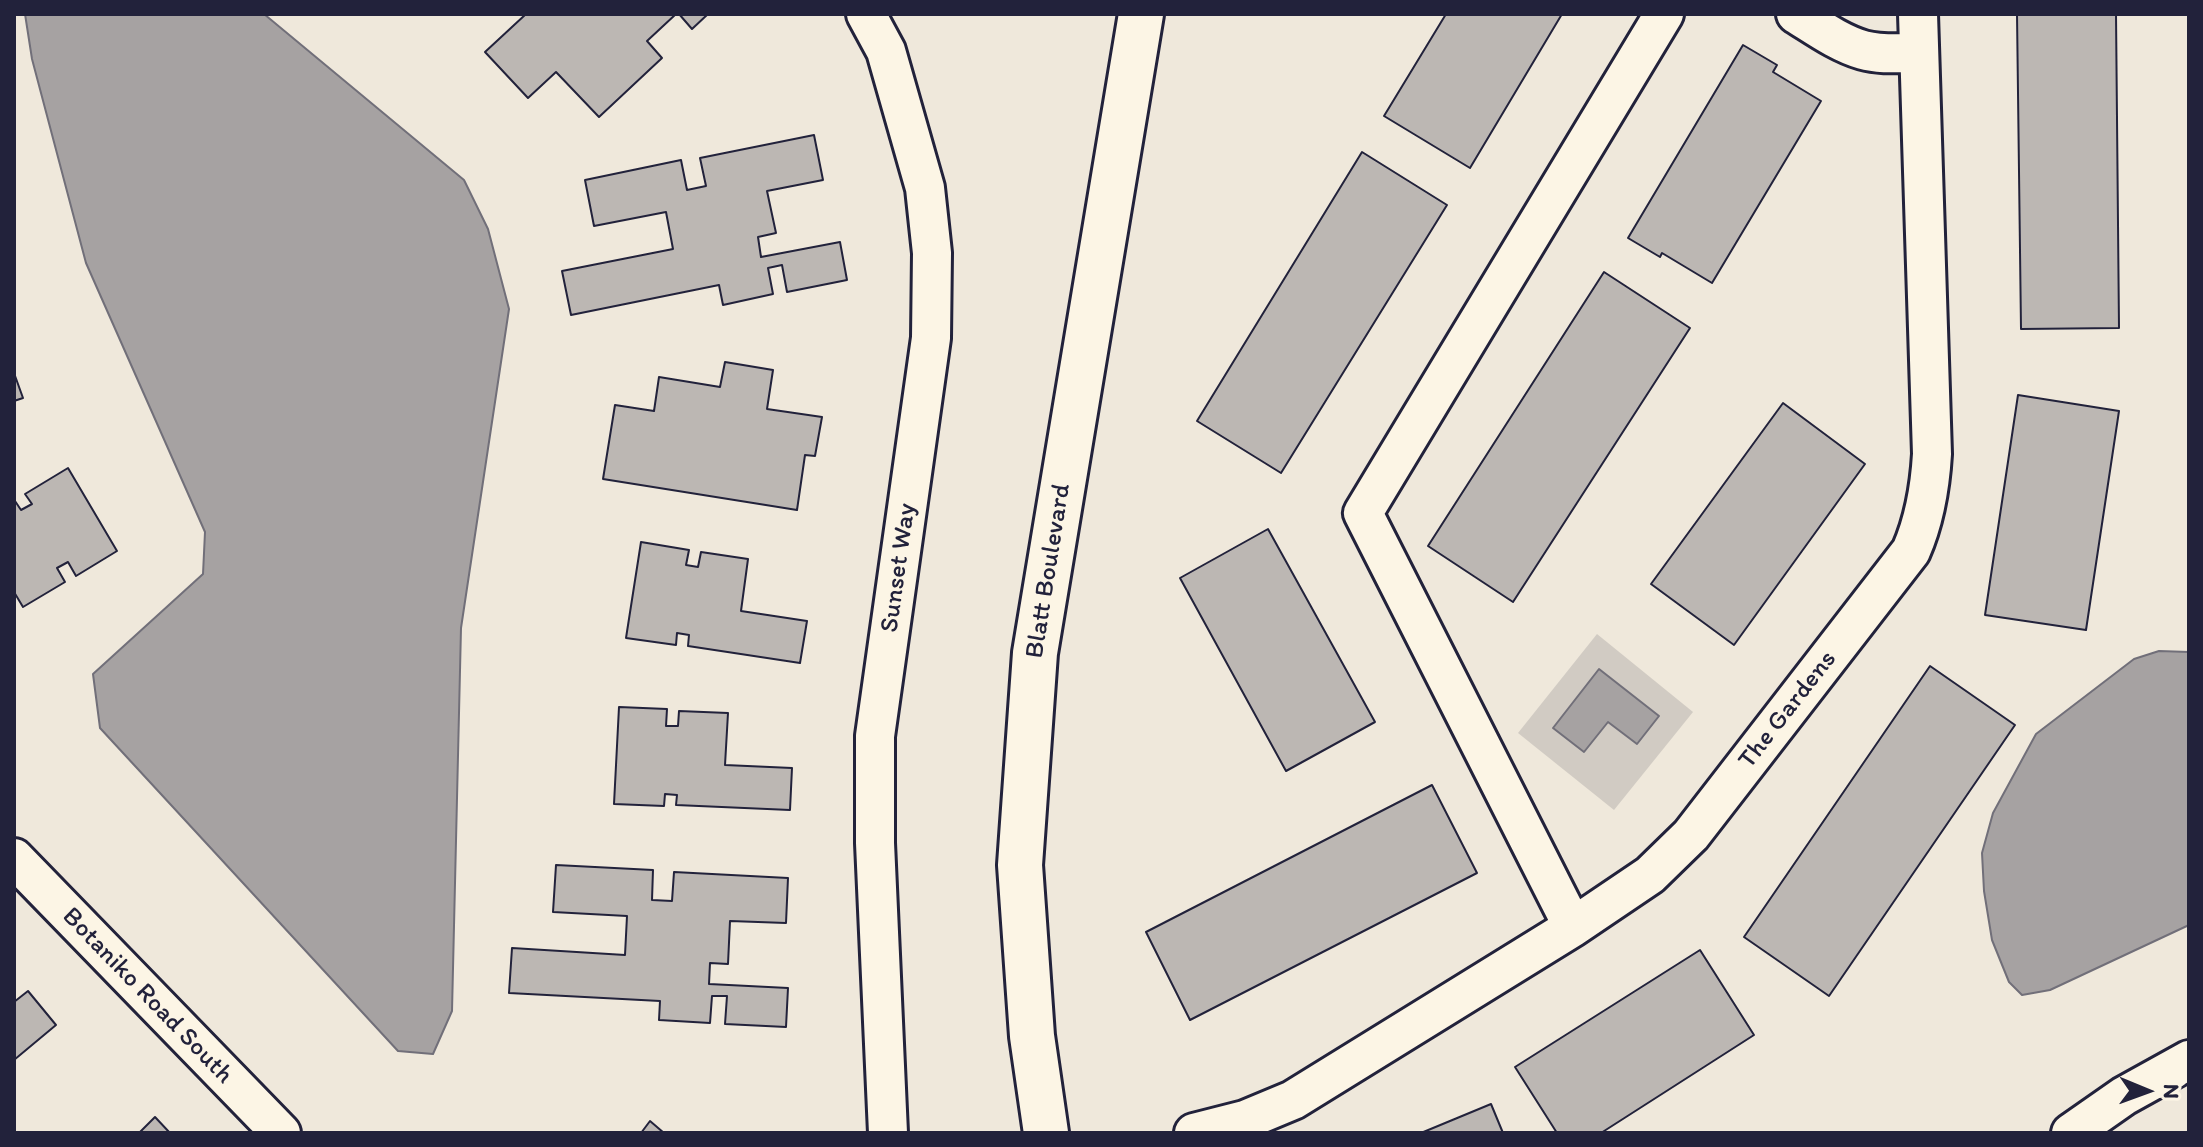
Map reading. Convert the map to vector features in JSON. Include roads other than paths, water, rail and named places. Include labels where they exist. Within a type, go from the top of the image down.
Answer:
[{"type":"street","name":"Sunset Way","points":[[866,14],[886,51],[925,188],[932,253],[931,338],[875,736],[875,843],[888,1133]]},
{"type":"street","name":"Blatt Boulevard","points":[[1046,1133],[1032,1036],[1020,865],[1035,653],[1141,14]]},
{"type":"street","points":[[1573,927],[1363,513],[1664,14]]},
{"type":"street","points":[[1796,14],[1830,35],[1863,50],[1883,54],[1919,53]]},
{"type":"street","name":"The Gardens","points":[[1194,1133],[1245,1120],[1293,1100],[1573,927],[1650,875],[1691,835],[1911,551],[1920,530],[1930,486],[1932,454],[1918,14]]},
{"type":"street","name":"Botaniko Road South","points":[[14,858],[281,1133]]},
{"type":"street","points":[[2071,1133],[2124,1096],[2189,1060]]}]
